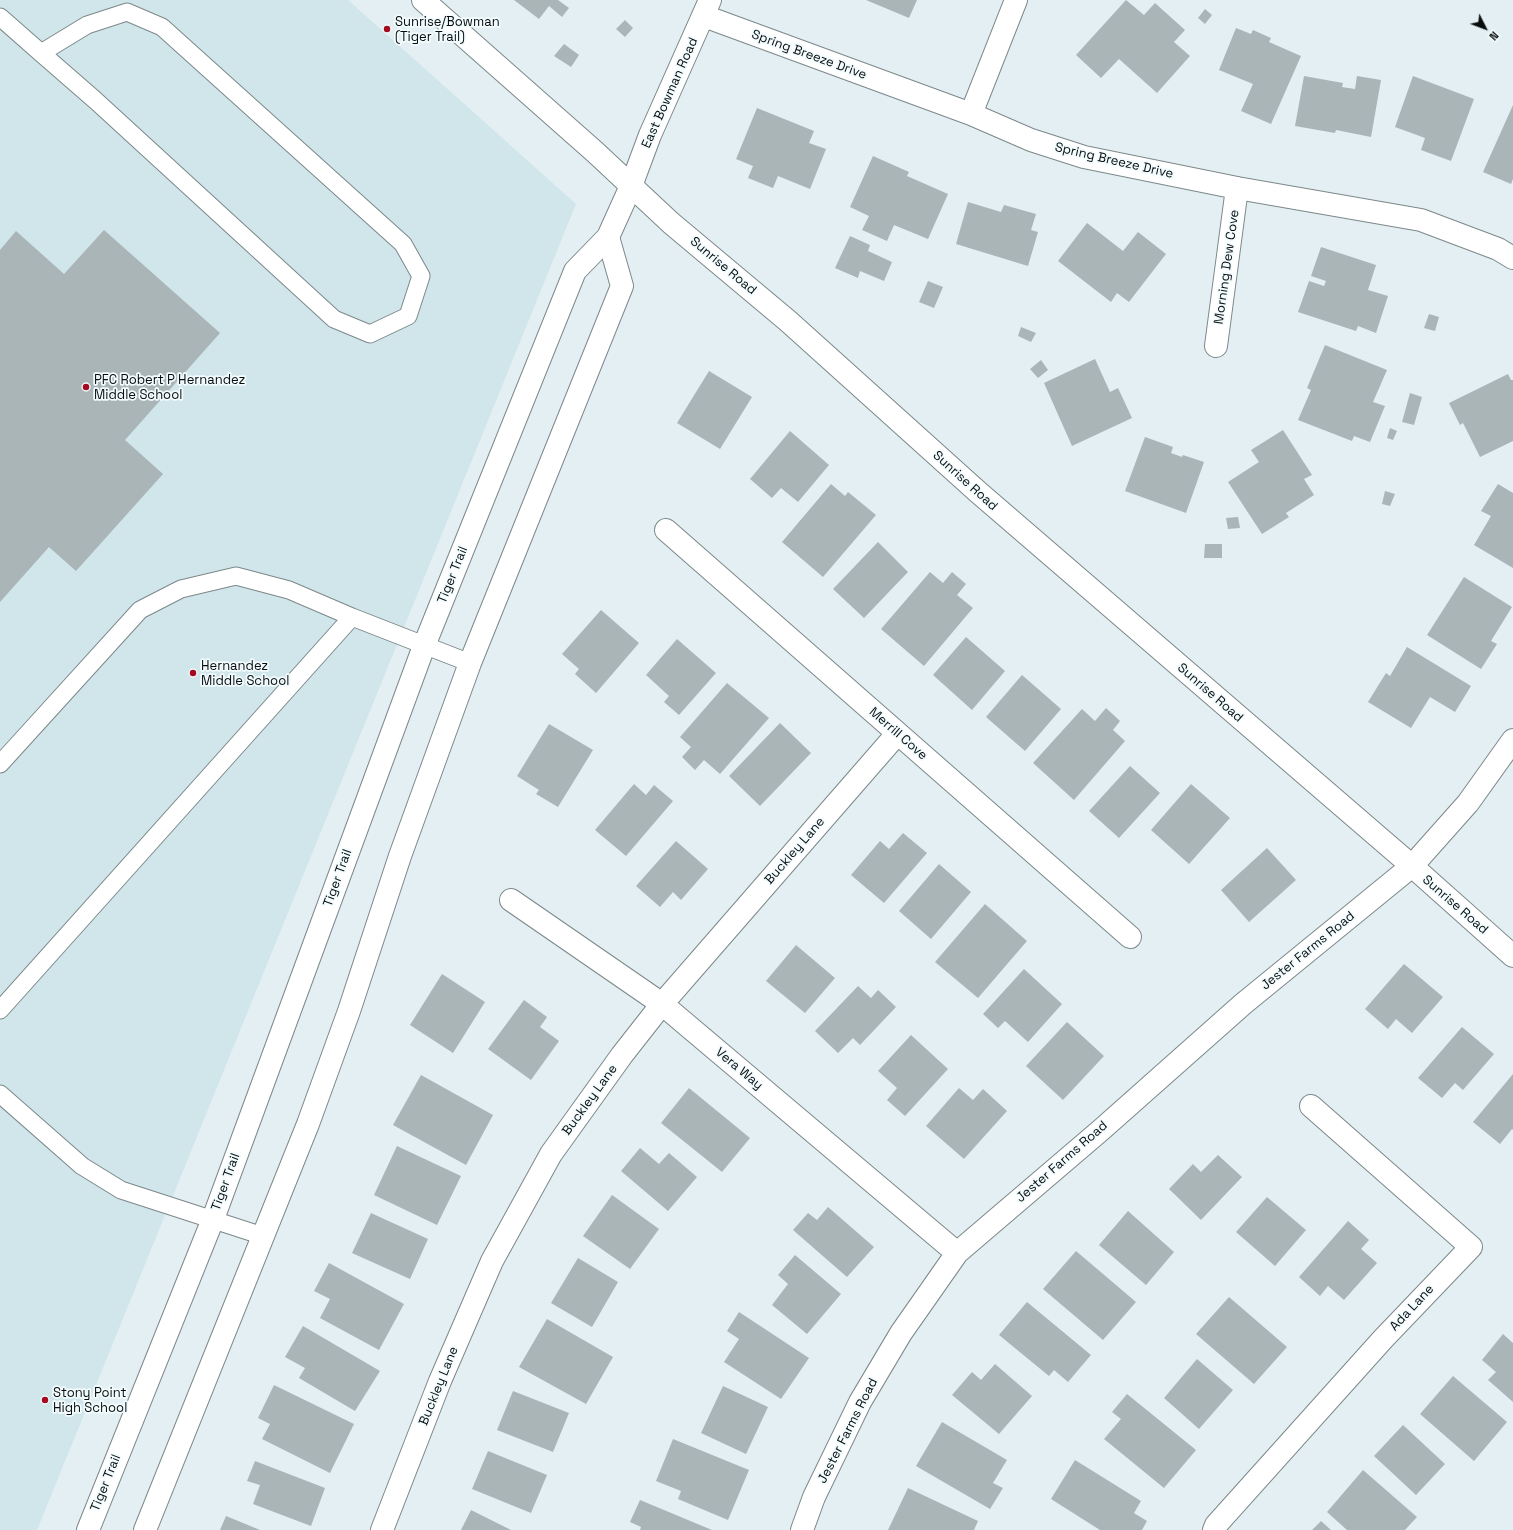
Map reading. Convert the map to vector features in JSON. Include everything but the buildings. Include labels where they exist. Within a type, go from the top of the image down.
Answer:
[{"type":"street","name":"Sunrise Road","points":[[423,0],[632,186],[671,223],[788,321],[978,492],[1412,866],[1513,956]]},
{"type":"street","points":[[971,114],[1016,0]]},
{"type":"street","name":"East Bowman Road","points":[[632,186],[650,134],[707,8]]},
{"type":"street","name":"Spring Breeze Drive","points":[[707,8],[971,114],[1031,140],[1084,157],[1237,188],[1421,220],[1498,249],[1513,258]]},
{"type":"street","name":"Tiger Trail","points":[[88,1530],[213,1219],[424,646],[575,271],[608,237],[632,186]]},
{"type":"street","name":"Morning Dew Cove","points":[[1216,346],[1237,188]]},
{"type":"street","points":[[145,1530],[308,1124],[400,856],[470,663],[622,286],[608,237]]},
{"type":"street","name":"Merrill Cove","points":[[666,530],[1130,937]]},
{"type":"street","name":"Buckley Lane","points":[[382,1530],[440,1381],[492,1261],[551,1154],[622,1055],[662,1004],[897,734]]},
{"type":"street","points":[[1412,866],[1468,804],[1513,740]]},
{"type":"street","name":"Jester Farms Road","points":[[802,1530],[814,1497],[860,1402],[902,1333],[957,1253],[1101,1130],[1244,1004],[1412,866]]},
{"type":"street","name":"Vera Way","points":[[512,900],[662,1004],[957,1253]]},
{"type":"street","name":"Ada Lane","points":[[1214,1530],[1216,1525],[1383,1339],[1471,1246],[1311,1106]]},
{"type":"lane","points":[[0,17],[41,54],[95,100],[334,319],[370,334],[408,316],[421,276],[403,244],[162,27],[127,12],[87,25],[41,54]]},
{"type":"lane","points":[[0,764],[140,610],[181,589],[236,576],[289,590],[352,617],[470,663]]},
{"type":"lane","points":[[0,1010],[352,617]]},
{"type":"lane","points":[[0,1094],[82,1166],[121,1190],[263,1236]]},
{"type":"shaded area","name":"Hernandez Middle School","points":[[0,0],[348,0],[576,204],[37,1530],[0,1530]]},
{"type":"place","name":"Sunrise/Bowman (Tiger Trail)","points":[[387,29]]},
{"type":"place","name":"PFC Robert P Hernandez Middle School","points":[[86,387]]},
{"type":"place","name":"Hernandez Middle School","points":[[193,673]]},
{"type":"place","name":"Stony Point High School","points":[[45,1400]]}]
